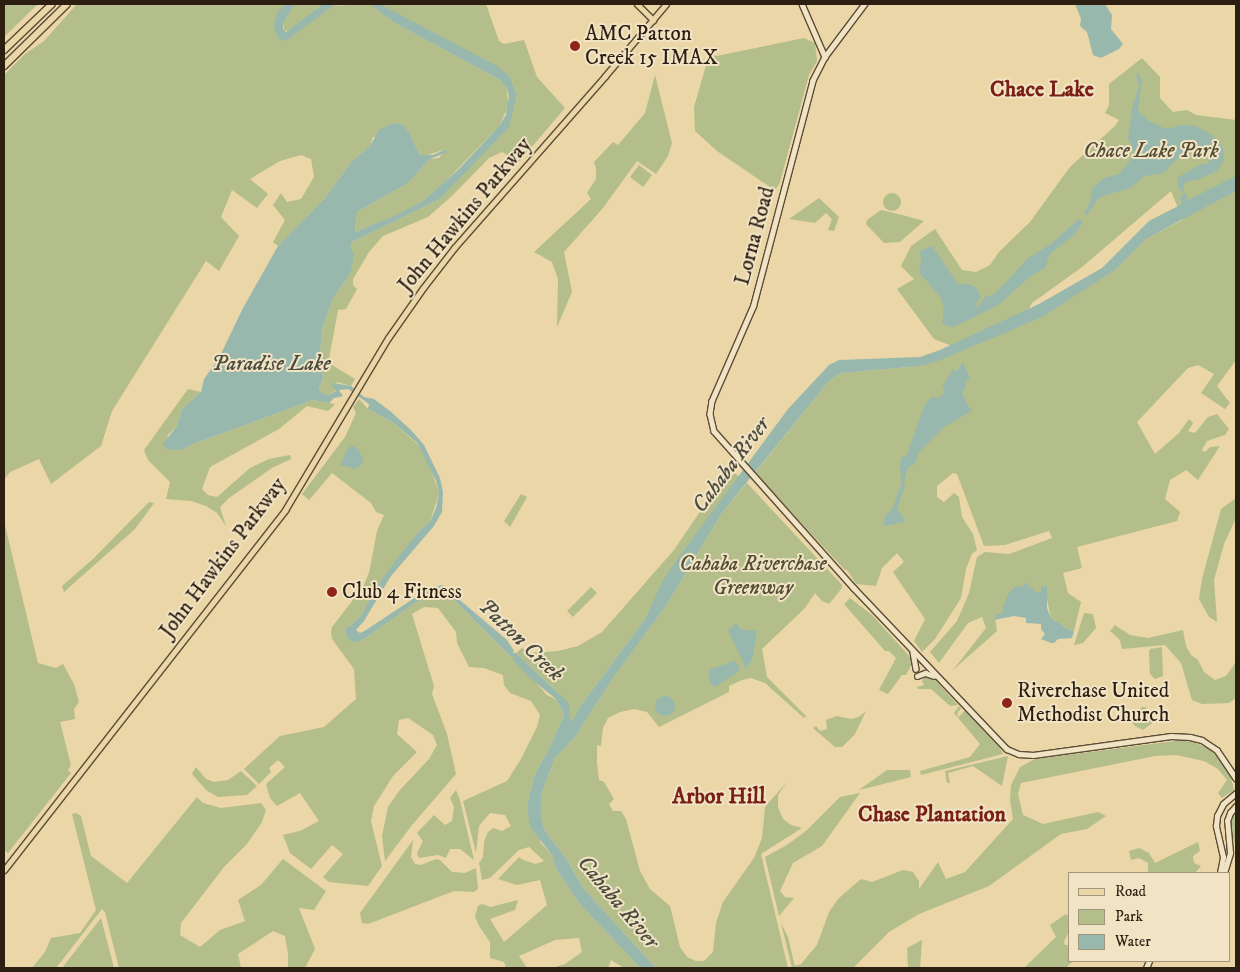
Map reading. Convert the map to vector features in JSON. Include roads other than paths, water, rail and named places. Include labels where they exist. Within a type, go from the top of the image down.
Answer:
[{"type":"highway","points":[[4,50],[52,4]]},
{"type":"highway","points":[[4,66],[67,4]]},
{"type":"main road","points":[[636,4],[653,20]]},
{"type":"main road","name":"John Hawkins Parkway","points":[[4,870],[284,510],[391,334],[454,248],[666,4]]},
{"type":"street","points":[[802,4],[825,57]]},
{"type":"street","name":"Lorna Road","points":[[865,4],[825,57],[812,81],[754,305],[710,408],[710,421],[714,431],[750,474],[938,678],[998,742],[1007,749],[1019,754],[1040,754],[1185,736],[1202,740],[1217,750],[1236,778]]},
{"type":"street","points":[[911,648],[916,669]]},
{"type":"street","points":[[917,676],[925,673],[938,678]]},
{"type":"street","points":[[1220,872],[1223,857],[1216,826],[1217,816],[1223,804],[1236,793]]},
{"type":"street","points":[[1224,872],[1230,853],[1227,821],[1230,813],[1236,806]]},
{"type":"water","points":[[285,4],[295,4],[284,22],[283,29],[286,32],[323,4],[341,4],[333,6],[286,41],[279,39],[275,32],[274,24],[277,13]]},
{"type":"water","name":"Paradise Lake","points":[[369,4],[380,4],[497,66],[510,77],[517,95],[509,127],[440,199],[352,242],[350,246],[354,254],[351,272],[332,300],[322,330],[320,354],[323,378],[319,389],[321,393],[328,395],[336,391],[332,385],[333,383],[351,386],[364,397],[374,399],[390,411],[424,445],[440,478],[443,492],[442,512],[434,526],[391,576],[364,621],[356,630],[360,633],[366,630],[428,589],[442,585],[507,640],[514,651],[513,653],[516,653],[567,701],[570,708],[569,718],[572,721],[581,705],[645,619],[663,580],[687,546],[788,409],[829,365],[839,360],[920,357],[940,350],[1039,304],[1102,268],[1149,221],[1182,204],[1180,198],[1184,192],[1188,200],[1236,176],[1236,191],[1146,239],[1115,270],[1042,317],[938,361],[920,366],[841,373],[829,381],[722,513],[666,606],[613,678],[575,737],[555,758],[541,795],[541,816],[545,831],[566,858],[583,888],[656,968],[640,968],[579,903],[556,869],[552,855],[530,827],[527,804],[535,774],[549,749],[564,715],[557,700],[529,677],[513,660],[513,656],[510,656],[445,591],[440,590],[422,598],[363,640],[354,642],[349,640],[346,629],[361,616],[375,589],[399,556],[422,528],[430,522],[436,508],[439,493],[436,481],[417,443],[394,423],[368,409],[369,404],[348,389],[339,390],[343,396],[334,398],[329,403],[313,400],[193,444],[182,450],[166,449],[163,444],[177,426],[182,409],[201,392],[204,379],[219,358],[243,308],[278,246],[325,198],[352,161],[370,146],[379,130],[394,123],[403,125],[410,134],[420,155],[433,155],[446,149],[447,152],[430,159],[408,183],[357,212],[355,232],[399,214],[423,201],[459,169],[499,126],[506,115],[509,96],[506,87],[500,80],[393,22]]},
{"type":"water","points":[[1075,4],[1105,4],[1112,15],[1111,29],[1123,44],[1119,49],[1101,58],[1093,55],[1087,32],[1080,26],[1081,19]]},
{"type":"water","points":[[1138,73],[1142,80],[1138,111],[1149,121],[1166,129],[1183,125],[1196,126],[1212,135],[1223,148],[1224,159],[1218,170],[1200,179],[1185,182],[1184,192],[1181,191],[1177,184],[1177,178],[1201,164],[1208,164],[1210,159],[1209,153],[1197,150],[1191,146],[1163,173],[1145,176],[1130,188],[1098,199],[1087,215],[1084,214],[1090,202],[1092,188],[1105,178],[1119,174],[1133,157],[1134,151],[1128,139],[1132,109],[1139,86],[1136,74]]},
{"type":"water","points":[[1079,219],[1083,222],[1075,234],[1050,254],[1045,268],[1031,276],[997,306],[954,327],[947,326],[942,322],[944,309],[941,298],[919,272],[921,263],[920,251],[932,246],[958,284],[969,284],[976,287],[981,297],[976,303],[978,308],[985,297],[995,294],[1028,258],[1051,244]]},
{"type":"water","points":[[963,362],[970,379],[965,381],[966,386],[962,393],[968,406],[973,410],[943,428],[919,452],[915,464],[908,467],[904,482],[905,486],[897,509],[903,516],[904,522],[885,526],[883,523],[885,516],[893,508],[901,484],[900,461],[903,456],[906,457],[924,406],[931,397],[938,398],[943,394],[945,390],[942,387],[953,369],[957,371]]},
{"type":"water","points":[[353,446],[359,450],[364,462],[355,469],[340,465],[349,447]]},
{"type":"water","points":[[1024,582],[1036,592],[1040,592],[1042,586],[1047,586],[1047,608],[1051,618],[1065,628],[1074,631],[1072,638],[1058,639],[1051,643],[1041,639],[1045,634],[1041,629],[1041,624],[1026,623],[1026,618],[1014,616],[994,620],[997,614],[1003,613],[1003,606],[1010,591],[1016,586],[1023,587]]},
{"type":"water","points":[[736,623],[740,629],[757,631],[752,660],[746,669],[728,630]]},
{"type":"water","points":[[735,661],[740,668],[739,671],[715,687],[711,684],[708,672],[710,669]]},
{"type":"water","points":[[665,696],[672,699],[675,706],[672,713],[665,716],[658,713],[655,706],[658,699]]},
{"type":"place","name":"AMC Patton Creek 15 IMAX","points":[[575,46]]},
{"type":"place","name":"Club 4 Fitness","points":[[332,592]]},
{"type":"place","name":"Riverchase United Methodist Church","points":[[1007,703]]},
{"type":"district","name":"Chace Lake","points":[[1042,90]]},
{"type":"district","name":"Arbor Hill","points":[[719,797]]},
{"type":"district","name":"Chase Plantation","points":[[932,815]]},
{"type":"park label","name":"Chace Lake Park","points":[[1151,151]]},
{"type":"park label","name":"Cahaba Riverchase Greenway","points":[[753,576]]},
{"type":"water label","name":"Cahaba River","points":[[731,465]]},
{"type":"water label","name":"Patton Creek","points":[[521,640]]},
{"type":"water label","name":"Cahaba River","points":[[618,902]]}]
